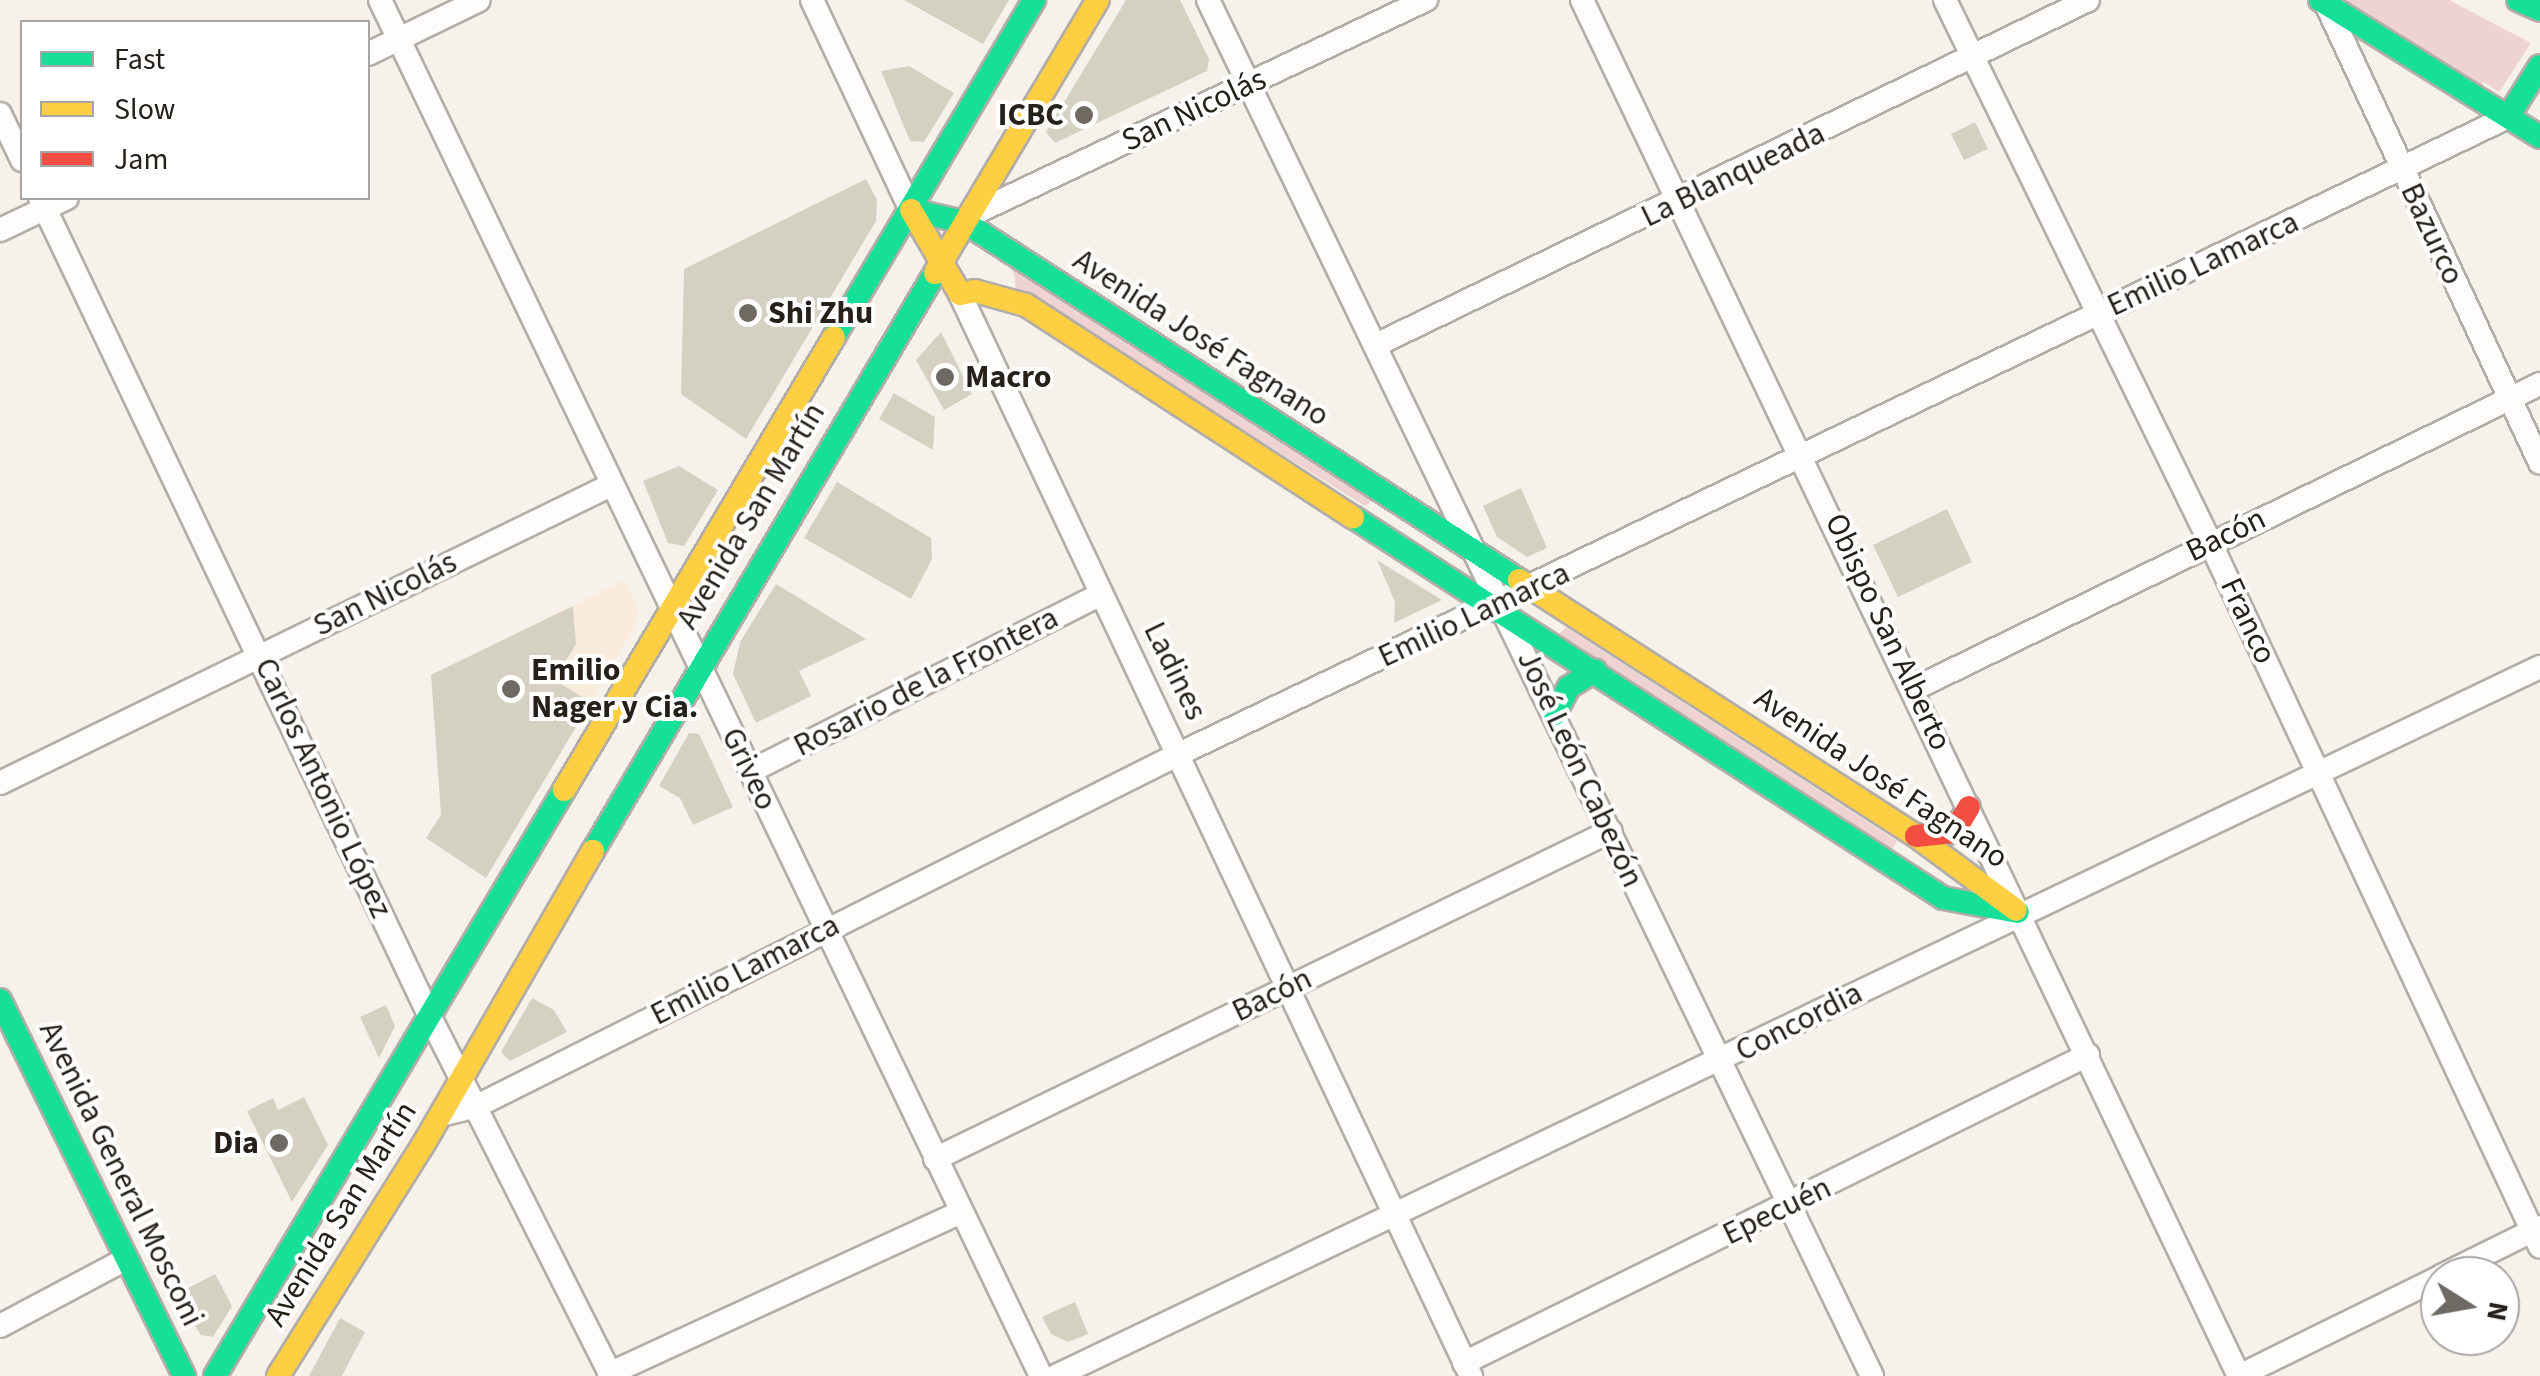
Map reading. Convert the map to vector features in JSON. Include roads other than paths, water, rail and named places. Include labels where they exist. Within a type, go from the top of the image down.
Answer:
[{"type":"main road","name":"Avenida San Martín","points":[[216,1376],[1034,0]]},
{"type":"main road","name":"Avenida San Martín","points":[[278,1376],[441,1115],[698,667],[1098,0]]},
{"type":"main road","points":[[2518,0],[2539,4]]},
{"type":"main road","points":[[2323,2],[2540,138]]},
{"type":"main road","points":[[2508,118],[2540,66]]},
{"type":"main road","name":"Avenida José Fagnano","points":[[911,210],[964,222],[1916,836],[2018,912]]},
{"type":"main road","name":"Ladines","points":[[911,210],[939,264],[960,294]]},
{"type":"main road","name":"Avenida José Fagnano","points":[[960,294],[1026,305],[1501,607],[1944,898],[2018,912]]},
{"type":"main road","points":[[1555,714],[1569,687],[1595,671]]},
{"type":"main road","points":[[1896,869],[1916,836],[1954,832],[1970,806]]},
{"type":"main road","name":"Avenida General Mosconi","points":[[0,1000],[184,1376]]},
{"type":"street","name":"Griveo","points":[[380,0],[609,486],[1040,1376]]},
{"type":"street","points":[[370,53],[479,0]]},
{"type":"street","name":"Ladines","points":[[812,0],[911,210]]},
{"type":"street","name":"José León Cabezón","points":[[1208,0],[1481,557],[1716,1063],[1791,1204],[1872,1376]]},
{"type":"street","name":"San Nicolás","points":[[964,222],[990,202],[1250,85],[1426,0]]},
{"type":"street","name":"Obispo San Alberto","points":[[1582,0],[1675,205],[1806,458],[2239,1376]]},
{"type":"street","name":"Franco","points":[[1945,0],[2210,542],[2537,1235]]},
{"type":"street","name":"La Blanqueada","points":[[1376,346],[1675,205],[2088,0]]},
{"type":"street","name":"Bazurco","points":[[2323,2],[2540,463]]},
{"type":"street","points":[[0,114],[20,156]]},
{"type":"street","name":"Emilio Lamarca","points":[[441,1115],[477,1106],[1179,754],[1501,607],[1530,588],[2508,118]]},
{"type":"street","points":[[0,230],[43,203]]},
{"type":"street","name":"Carlos Antonio López","points":[[43,203],[262,656],[431,1018],[610,1375]]},
{"type":"street","name":"Ladines","points":[[960,294],[1467,1369]]},
{"type":"street","name":"Bacón","points":[[1914,689],[2540,384]]},
{"type":"street","name":"San Nicolás","points":[[0,784],[609,486]]},
{"type":"street","name":"Rosario de la Frontera","points":[[750,771],[1101,594]]},
{"type":"street","name":"Concordia","points":[[1056,1376],[1716,1063],[2018,912],[2320,775],[2540,667]]},
{"type":"street","name":"Bacón","points":[[935,1160],[1611,831]]},
{"type":"street","name":"Epecuén","points":[[1467,1369],[2088,1055]]},
{"type":"street","points":[[610,1375],[960,1212]]},
{"type":"street","points":[[2488,1256],[2537,1235]]},
{"type":"street","points":[[0,1326],[126,1259]]},
{"type":"street","points":[[2239,1376],[2420,1286]]},
{"type":"place","name":"ICBC","points":[[1084,115]]},
{"type":"place","name":"Shi Zhu","points":[[748,313]]},
{"type":"place","name":"Macro","points":[[945,377]]},
{"type":"place","name":"Emilio Nager y Cia.","points":[[511,689]]},
{"type":"place","name":"Dia","points":[[279,1143]]}]
